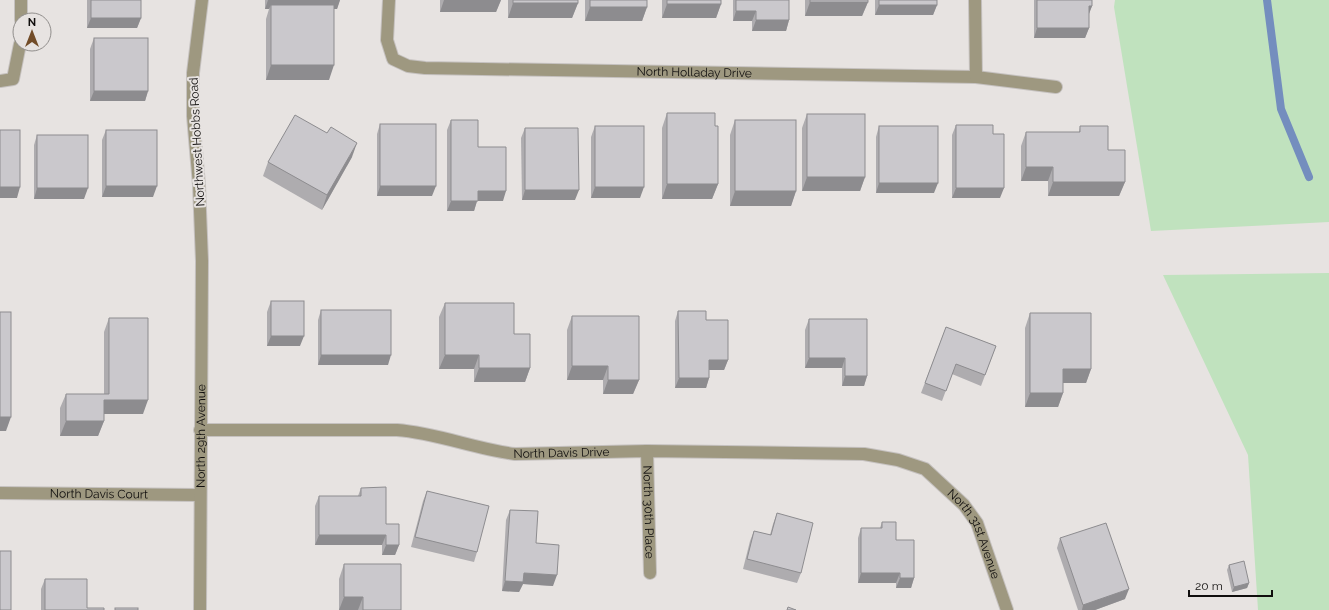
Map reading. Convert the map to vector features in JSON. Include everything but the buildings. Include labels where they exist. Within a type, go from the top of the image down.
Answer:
[{"type":"street","points":[[21,0],[21,12]]},
{"type":"street","name":"Northwest Hobbs Road","points":[[202,0],[193,73],[193,116],[199,185],[202,261]]},
{"type":"street","name":"North Holladay Drive","points":[[389,0],[387,40],[393,59],[408,66],[425,68],[976,77],[1056,87]]},
{"type":"street","points":[[975,0],[976,77]]},
{"type":"street","points":[[0,81],[13,79],[18,52]]},
{"type":"street","name":"North 29th Avenue","points":[[200,610],[199,495],[202,261]]},
{"type":"street","name":"North Davis Drive","points":[[200,430],[419,431],[494,451],[515,454],[647,451],[864,454],[898,460],[925,469]]},
{"type":"street","name":"North 30th Place","points":[[647,451],[650,573]]},
{"type":"street","name":"North 31st Avenue","points":[[925,469],[964,505],[977,523],[1007,610]]},
{"type":"street","name":"North Davis Court","points":[[0,493],[199,495]]},
{"type":"green space","points":[[1115,0],[1329,0],[1329,222],[1151,231],[1114,7]]},
{"type":"green space","points":[[1329,273],[1329,610],[1258,610],[1248,455],[1163,275]]},
{"type":"waterway","points":[[1267,0],[1281,109],[1309,177]]}]
